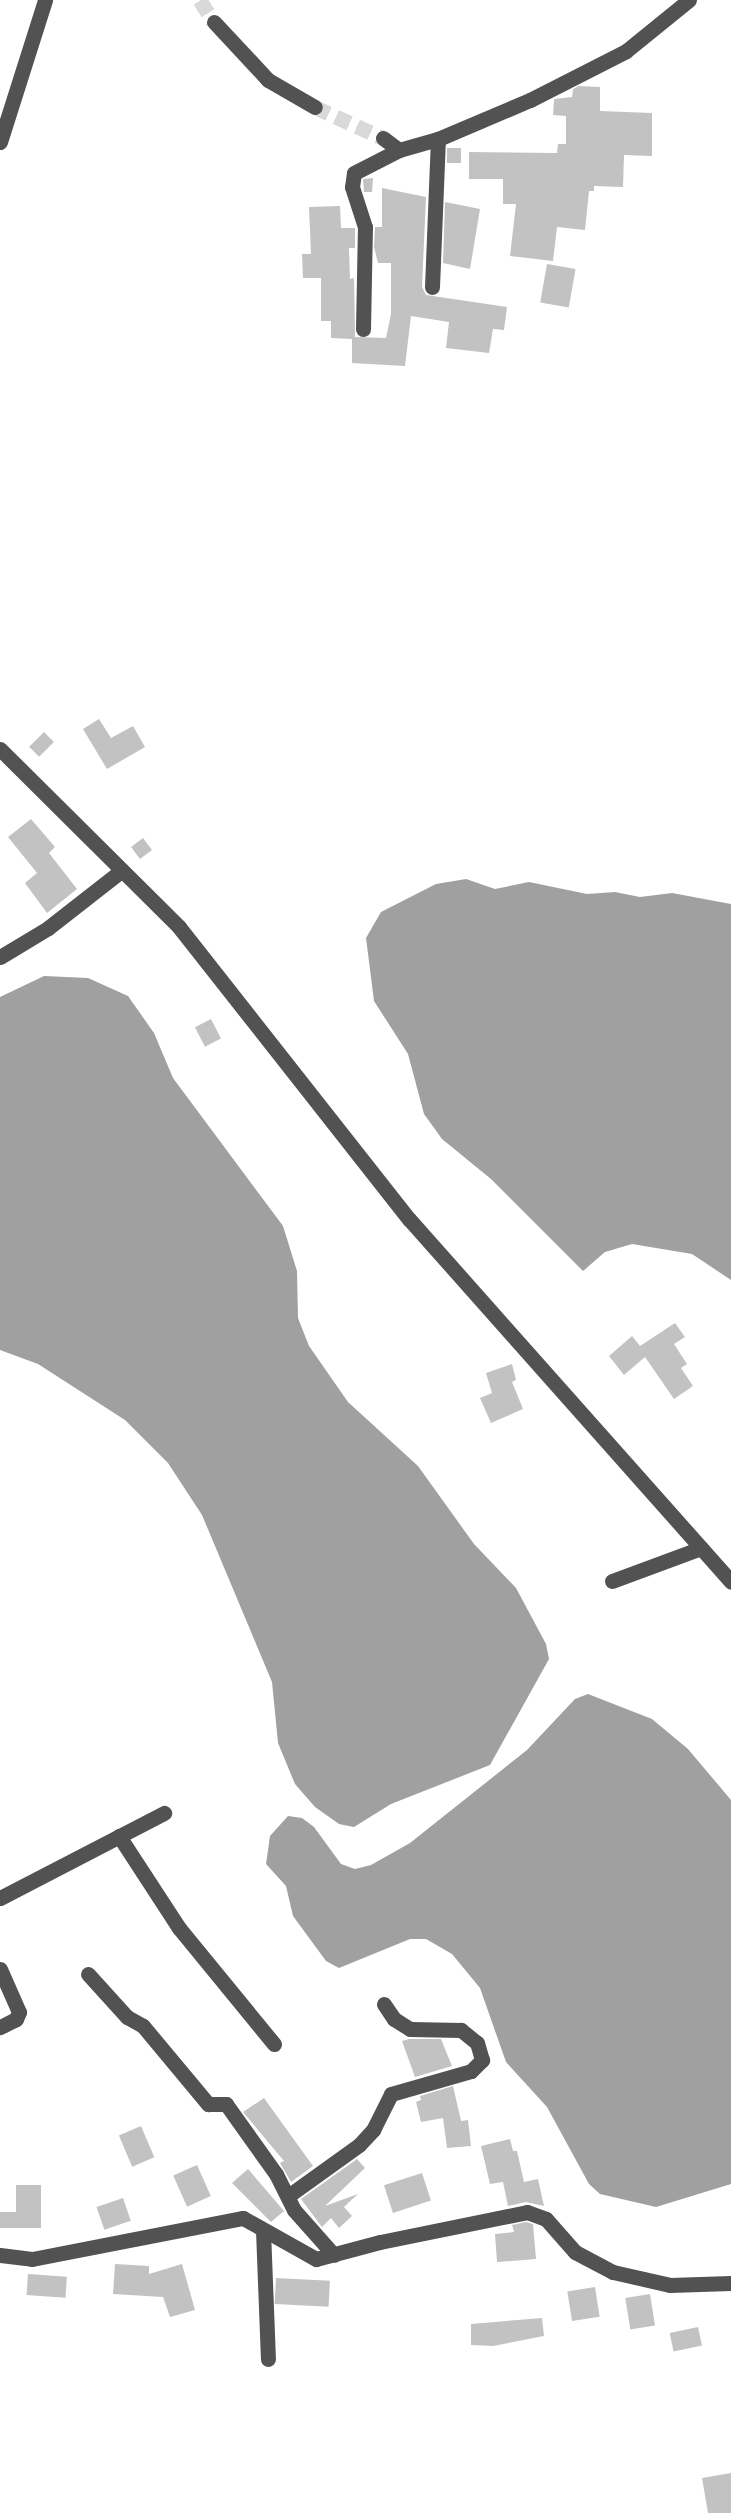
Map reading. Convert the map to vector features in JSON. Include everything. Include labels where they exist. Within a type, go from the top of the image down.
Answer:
[{"type":"street","points":[[0,142],[45,0]]},
{"type":"street","points":[[363,329],[365,227],[352,187],[354,173],[399,150],[438,139],[530,100],[626,51],[689,0]]},
{"type":"street","points":[[214,22],[268,80],[315,107]]},
{"type":"street","points":[[383,138],[399,150]]},
{"type":"street","points":[[432,287],[438,139]]},
{"type":"street","points":[[0,749],[179,927],[410,1219],[731,1582]]},
{"type":"street","points":[[0,957],[48,928],[121,871]]},
{"type":"street","points":[[612,1581],[701,1548]]},
{"type":"street","points":[[0,1898],[164,1813]]},
{"type":"street","points":[[119,1836],[178,1928],[274,2044]]},
{"type":"street","points":[[0,1969],[20,2012],[10,2024],[0,2027]]},
{"type":"street","points":[[88,1974],[127,2017],[143,2026],[208,2104],[226,2104],[288,2196],[294,2210],[334,2255]]},
{"type":"street","points":[[288,2196],[359,2145],[373,2130],[391,2094],[471,2071],[482,2060],[477,2043],[461,2030],[410,2029],[394,2019],[384,2004]]},
{"type":"street","points":[[0,2255],[32,2259],[243,2218],[316,2259],[527,2212],[546,2219],[575,2252],[593,2265],[613,2272],[670,2285],[731,2283]]},
{"type":"street","points":[[263,2230],[268,2359]]},
{"type":"shaded area","points":[[466,879],[495,889],[529,882],[587,894],[615,892],[640,897],[672,893],[731,904],[731,1280],[692,1254],[632,1244],[605,1252],[583,1271],[491,1179],[442,1139],[424,1114],[408,1054],[374,1001],[366,938],[381,912],[436,884]]},
{"type":"shaded area","points":[[44,976],[88,978],[128,996],[154,1033],[173,1078],[283,1226],[297,1271],[298,1318],[309,1346],[348,1402],[418,1466],[474,1544],[516,1588],[546,1644],[549,1659],[490,1765],[391,1804],[354,1827],[339,1824],[315,1807],[295,1784],[278,1743],[272,1682],[202,1515],[168,1463],[125,1420],[38,1364],[0,1350],[0,997]]},
{"type":"shaded area","points":[[588,1694],[652,1719],[688,1749],[731,1800],[731,2184],[656,2207],[600,2194],[589,2184],[547,2107],[506,2062],[480,1988],[452,1954],[426,1939],[410,1939],[339,1968],[326,1961],[293,1916],[286,1886],[266,1864],[270,1836],[288,1816],[302,1818],[314,1827],[341,1864],[355,1869],[371,1865],[410,1843],[527,1750],[575,1699]]},
{"type":"building","points":[[579,86],[600,87],[600,111],[652,113],[652,156],[624,155],[623,187],[594,186],[594,191],[589,191],[585,230],[557,227],[553,261],[510,256],[516,204],[503,204],[503,179],[469,179],[469,152],[557,153],[558,144],[566,144],[566,116],[553,115],[554,99],[572,97],[573,89]]},
{"type":"building","points":[[447,148],[461,148],[461,163],[447,163]]},
{"type":"building","points":[[373,178],[372,192],[364,192],[363,179]]},
{"type":"building","points":[[382,188],[426,197],[422,287],[426,295],[507,307],[504,330],[493,329],[489,353],[446,348],[449,322],[411,316],[405,366],[352,363],[352,339],[331,338],[331,321],[321,321],[321,278],[303,278],[302,254],[311,254],[309,207],[340,206],[341,228],[355,228],[355,248],[349,248],[350,279],[354,278],[355,337],[386,338],[391,314],[391,263],[378,263],[374,247],[375,227],[382,227]]},
{"type":"building","points":[[445,202],[480,209],[470,269],[443,263]]},
{"type":"building","points":[[547,264],[576,269],[569,307],[540,302]]},
{"type":"building","points":[[99,719],[111,738],[133,726],[145,747],[107,769],[83,729]]},
{"type":"building","points":[[44,732],[54,742],[39,757],[29,747]]},
{"type":"building","points":[[31,819],[55,847],[49,853],[77,889],[47,913],[25,883],[37,873],[8,837]]},
{"type":"building","points":[[143,838],[152,850],[140,859],[131,847]]},
{"type":"building","points":[[211,1019],[221,1039],[205,1047],[195,1027]]},
{"type":"building","points":[[675,1323],[685,1337],[674,1344],[687,1364],[681,1368],[693,1386],[674,1399],[645,1357],[624,1375],[609,1356],[632,1336],[640,1346]]},
{"type":"building","points":[[512,1364],[516,1380],[512,1382],[523,1409],[491,1423],[480,1398],[492,1393],[486,1373]]},
{"type":"building","points":[[441,2039],[452,2066],[415,2077],[402,2041]]},
{"type":"building","points":[[453,2086],[461,2121],[468,2120],[471,2146],[447,2148],[443,2118],[421,2122],[416,2102],[421,2100],[420,2096]]},
{"type":"building","points":[[264,2098],[313,2166],[291,2182],[280,2163],[284,2161],[243,2112]]},
{"type":"building","points":[[141,2126],[154,2157],[132,2167],[119,2135]]},
{"type":"building","points":[[510,2139],[513,2151],[517,2151],[524,2182],[538,2179],[544,2206],[526,2202],[508,2206],[503,2182],[490,2184],[481,2146]]},
{"type":"building","points":[[357,2159],[365,2168],[325,2206],[358,2194],[344,2207],[352,2216],[339,2228],[331,2218],[322,2227],[301,2199]]},
{"type":"building","points":[[197,2165],[211,2196],[187,2207],[173,2176]]},
{"type":"building","points":[[248,2169],[284,2211],[271,2222],[232,2183]]},
{"type":"building","points":[[422,2173],[431,2201],[393,2213],[384,2185]]},
{"type":"building","points":[[16,2185],[41,2185],[41,2228],[0,2228],[0,2212],[16,2212]]},
{"type":"building","points":[[123,2198],[131,2221],[104,2230],[97,2207]]},
{"type":"building","points":[[526,2222],[533,2224],[536,2259],[497,2262],[495,2234],[514,2232],[512,2225]]},
{"type":"building","points":[[115,2264],[149,2266],[149,2274],[182,2264],[195,2310],[170,2317],[163,2297],[113,2294]]},
{"type":"building","points":[[28,2274],[67,2277],[65,2298],[27,2295]]},
{"type":"building","points":[[276,2278],[330,2281],[329,2307],[275,2304]]},
{"type":"building","points":[[595,2287],[600,2317],[572,2321],[567,2291]]},
{"type":"building","points":[[650,2294],[655,2326],[630,2330],[625,2298]]},
{"type":"building","points":[[542,2318],[544,2336],[493,2346],[471,2345],[471,2324]]},
{"type":"building","points":[[698,2327],[702,2346],[674,2352],[670,2333]]},
{"type":"building","points":[[731,2473],[731,2513],[708,2513],[702,2478]]},
{"type":"tunnel","points":[[200,0],[214,22]]},
{"type":"tunnel","points":[[315,107],[383,138]]}]
